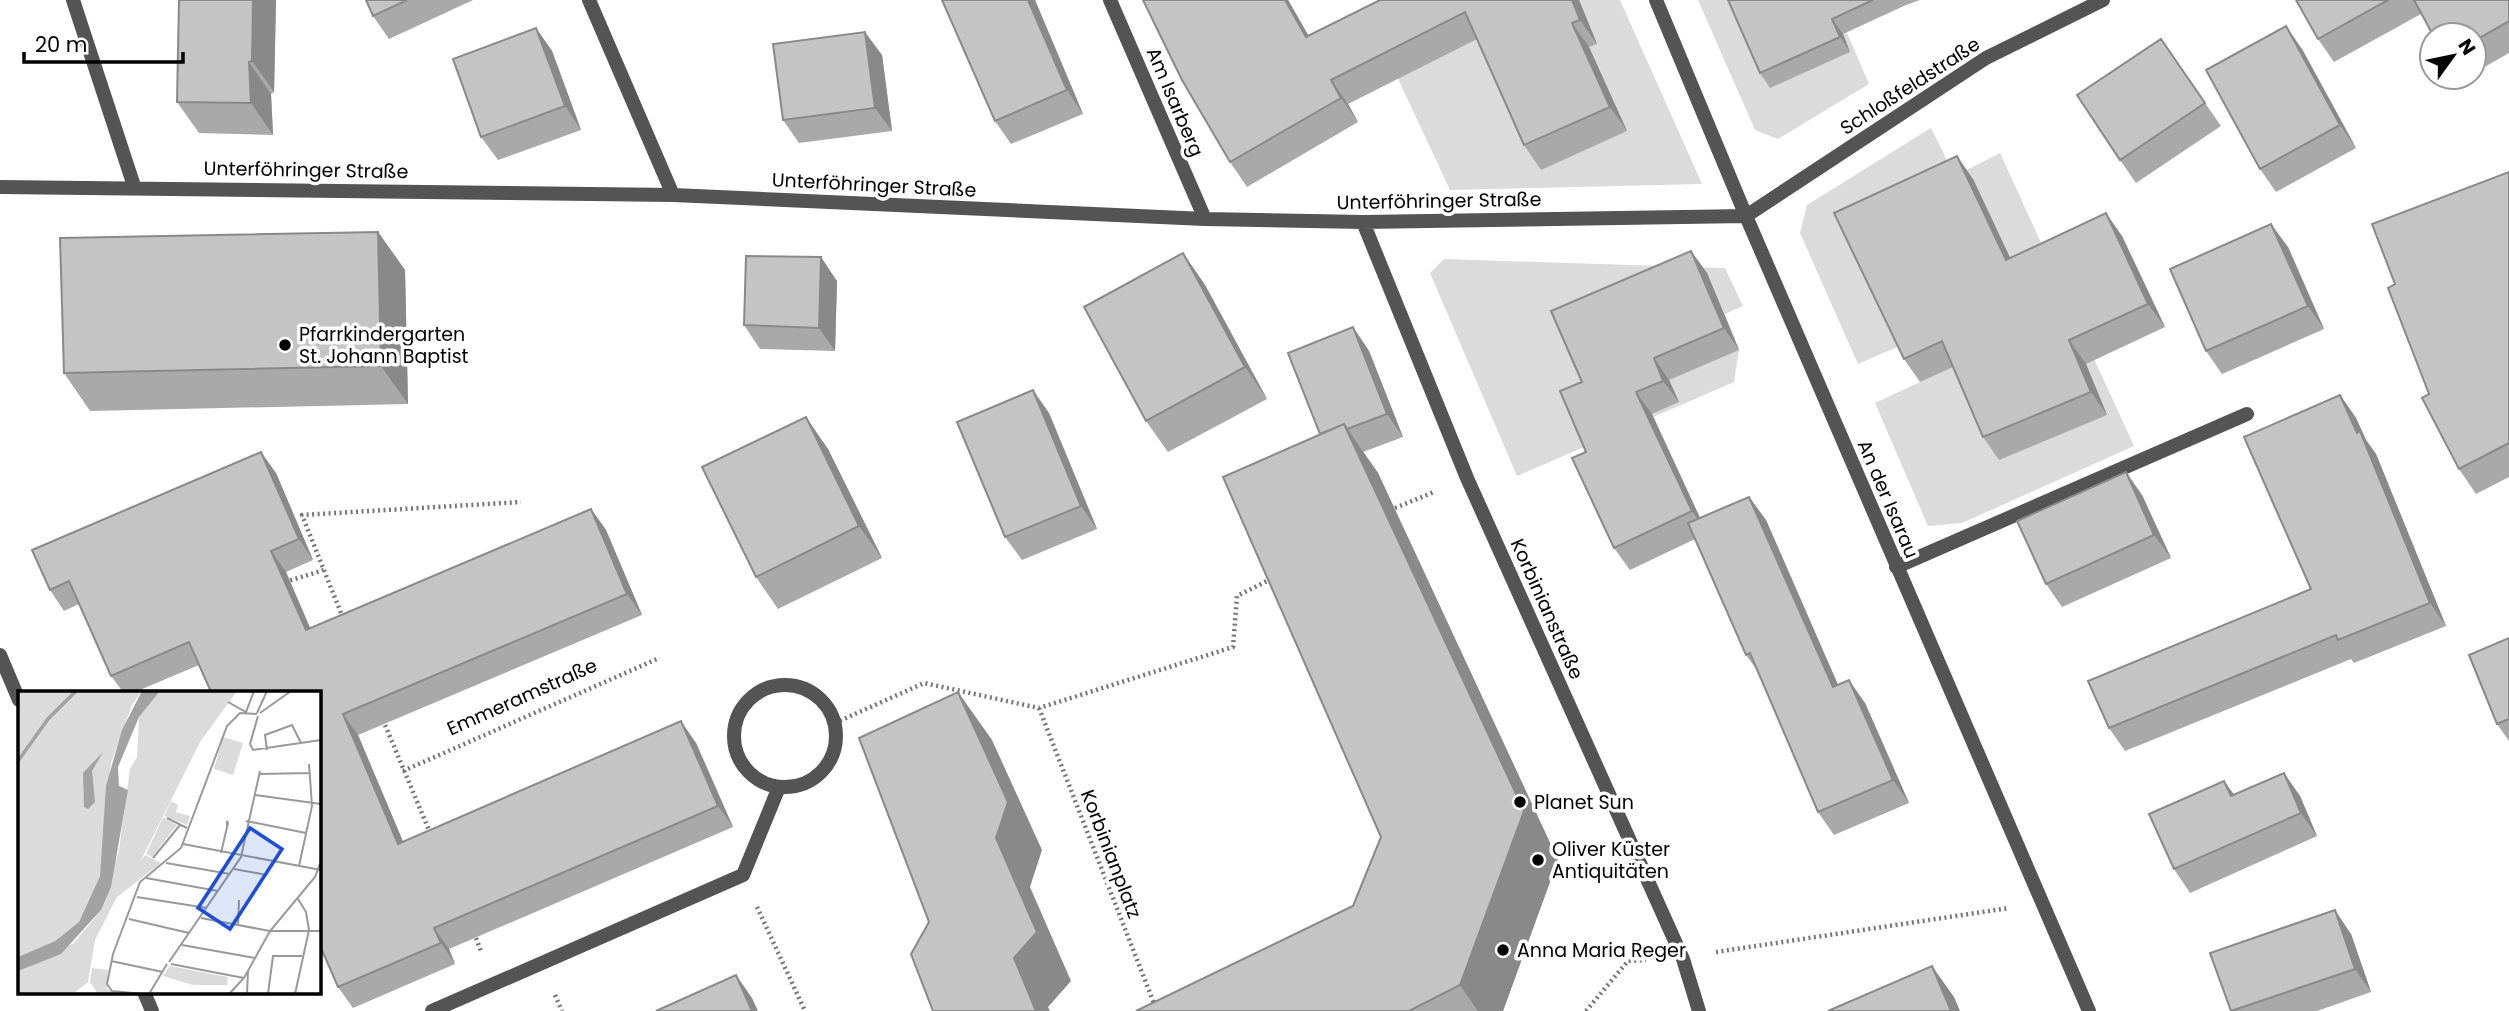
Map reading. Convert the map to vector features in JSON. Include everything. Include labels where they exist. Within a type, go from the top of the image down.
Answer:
[{"type":"street","points":[[73,0],[134,186]]},
{"type":"street","points":[[589,0],[673,195]]},
{"type":"street","name":"Am Isarberg","points":[[1110,0],[1205,219]]},
{"type":"street","name":"An der Isarau","points":[[1656,0],[1896,567],[2089,1011]]},
{"type":"street","name":"Schloßfeldstraße","points":[[1746,216],[1986,58],[2103,0]]},
{"type":"street","name":"Unterföhringer Straße","points":[[0,187],[134,186],[673,195],[1205,219],[1363,222],[1746,216]]},
{"type":"street","name":"Korbinianstraße","points":[[1363,222],[1467,478],[1683,959],[1699,1011]]},
{"type":"street","points":[[1896,567],[2247,414]]},
{"type":"street","points":[[0,655],[18,698]]},
{"type":"street","points":[[786,685],[802,688],[817,696],[828,708],[835,723],[833,756],[824,770],[803,783],[779,787],[763,782],[749,772],[739,758],[735,741],[736,724],[743,709],[754,696],[768,688],[786,685]]},
{"type":"street","points":[[432,1011],[743,875],[779,787]]},
{"type":"street","points":[[144,993],[152,1011]]},
{"type":"path","points":[[1395,509],[1467,478]]},
{"type":"path","points":[[344,620],[302,515],[521,502]]},
{"type":"path","points":[[276,584],[324,570]]},
{"type":"path","points":[[835,723],[924,683],[1039,708],[1233,647],[1237,596],[1279,575]]},
{"type":"path","name":"Emmeramstraße","points":[[403,771],[657,659]]},
{"type":"path","points":[[378,708],[436,846]]},
{"type":"path","name":"Korbinianplatz","points":[[1039,708],[1157,1011]]},
{"type":"path","points":[[743,875],[805,1011]]},
{"type":"path","points":[[1586,1011],[1628,961],[1683,959],[1734,948],[1995,912],[2039,899]]},
{"type":"path","points":[[468,921],[496,984]]},
{"type":"shaded area","points":[[1426,0],[1620,0],[1702,184],[1450,190],[1372,23]]},
{"type":"shaded area","points":[[1698,0],[1833,0],[1869,84],[1778,139],[1755,130]]},
{"type":"shaded area","points":[[1931,128],[1955,176],[2000,153],[2134,446],[1962,523],[1928,526],[1875,403],[1920,382],[1902,345],[1858,364],[1800,233],[1807,205]]},
{"type":"shaded area","points":[[1444,259],[1725,268],[1743,306],[1725,314],[1739,350],[1734,382],[1517,476],[1430,273]]},
{"type":"building","points":[[179,0],[253,0],[252,61],[249,62],[251,103],[177,102]]},
{"type":"building","points":[[366,0],[407,0],[373,16]]},
{"type":"building","points":[[942,0],[1028,0],[1067,90],[995,121]]},
{"type":"building","points":[[1143,0],[1285,0],[1306,37],[1380,0],[1572,0],[1580,20],[1572,23],[1610,107],[1524,145],[1465,12],[1331,80],[1341,98],[1230,162],[1182,80]]},
{"type":"building","points":[[1728,0],[1873,0],[1832,19],[1840,37],[1760,73]]},
{"type":"building","points":[[2296,0],[2388,0],[2318,39]]},
{"type":"building","points":[[2414,0],[2509,0],[2509,21],[2488,33],[2488,21],[2425,21]]},
{"type":"building","points":[[2286,26],[2340,125],[2260,169],[2206,70]]},
{"type":"building","points":[[536,28],[565,106],[481,137],[453,59]]},
{"type":"building","points":[[865,32],[875,108],[783,120],[773,44]]},
{"type":"building","points":[[2161,39],[2205,103],[2120,160],[2077,95]]},
{"type":"building","points":[[1957,156],[2006,260],[2106,213],[2148,304],[2069,340],[2091,392],[1983,437],[1942,341],[1904,359],[1834,213]]},
{"type":"building","points":[[2509,172],[2509,443],[2459,469],[2422,398],[2429,394],[2388,288],[2395,284],[2372,224]]},
{"type":"building","points":[[2271,224],[2308,306],[2206,351],[2170,269]]},
{"type":"building","name":"Pfarrkindergarten St. Johann Baptist","points":[[378,232],[381,366],[64,373],[60,238]]},
{"type":"building","points":[[1691,251],[1724,328],[1654,358],[1663,381],[1636,392],[1692,511],[1614,548],[1572,458],[1586,452],[1560,391],[1582,382],[1551,311]]},
{"type":"building","points":[[1183,253],[1245,367],[1146,421],[1084,307]]},
{"type":"building","points":[[746,256],[821,257],[819,328],[744,325]]},
{"type":"building","points":[[1353,327],[1387,414],[1347,429],[1344,424],[1320,434],[1288,353]]},
{"type":"building","points":[[1033,390],[1081,506],[1005,537],[957,422]]},
{"type":"building","points":[[2340,395],[2357,433],[2360,431],[2430,603],[2338,640],[2336,635],[2109,728],[2088,681],[2311,589],[2244,437]]},
{"type":"building","points":[[806,417],[859,526],[756,577],[702,467]]},
{"type":"building","points":[[1344,424],[1524,811],[1460,985],[1409,1011],[1136,1011],[1353,906],[1381,837],[1223,477]]},
{"type":"building","points":[[261,452],[299,539],[271,551],[306,630],[591,509],[627,594],[343,714],[398,844],[681,721],[718,806],[434,928],[441,943],[338,987],[320,946],[320,691],[211,691],[189,642],[111,676],[69,581],[50,590],[32,550]]},
{"type":"building","points":[[2126,472],[2154,535],[2046,584],[2017,521]]},
{"type":"building","points":[[1749,497],[1833,687],[1849,680],[1893,780],[1818,812],[1750,653],[1746,655],[1688,523]]},
{"type":"building","points":[[2509,638],[2509,719],[2497,724],[2469,655]]},
{"type":"building","points":[[958,692],[1008,802],[996,838],[1037,932],[1014,958],[1036,1011],[933,1011],[911,954],[929,922],[859,738]]},
{"type":"building","points":[[2284,773],[2301,813],[2174,869],[2149,814],[2224,781],[2231,796]]},
{"type":"building","points":[[2335,910],[2355,969],[2231,1011],[2210,953]]},
{"type":"building","points":[[1932,966],[1951,1011],[1828,1011]]},
{"type":"building","points":[[736,975],[752,1011],[656,1011]]},
{"type":"place","name":"Pfarrkindergarten St. Johann Baptist","points":[[285,345]]},
{"type":"place","name":"Planet Sun","points":[[1520,802]]},
{"type":"place","name":"Oliver Küster Antiquitäten","points":[[1538,860]]},
{"type":"place","name":"Anna Maria Reger","points":[[1503,950]]}]
